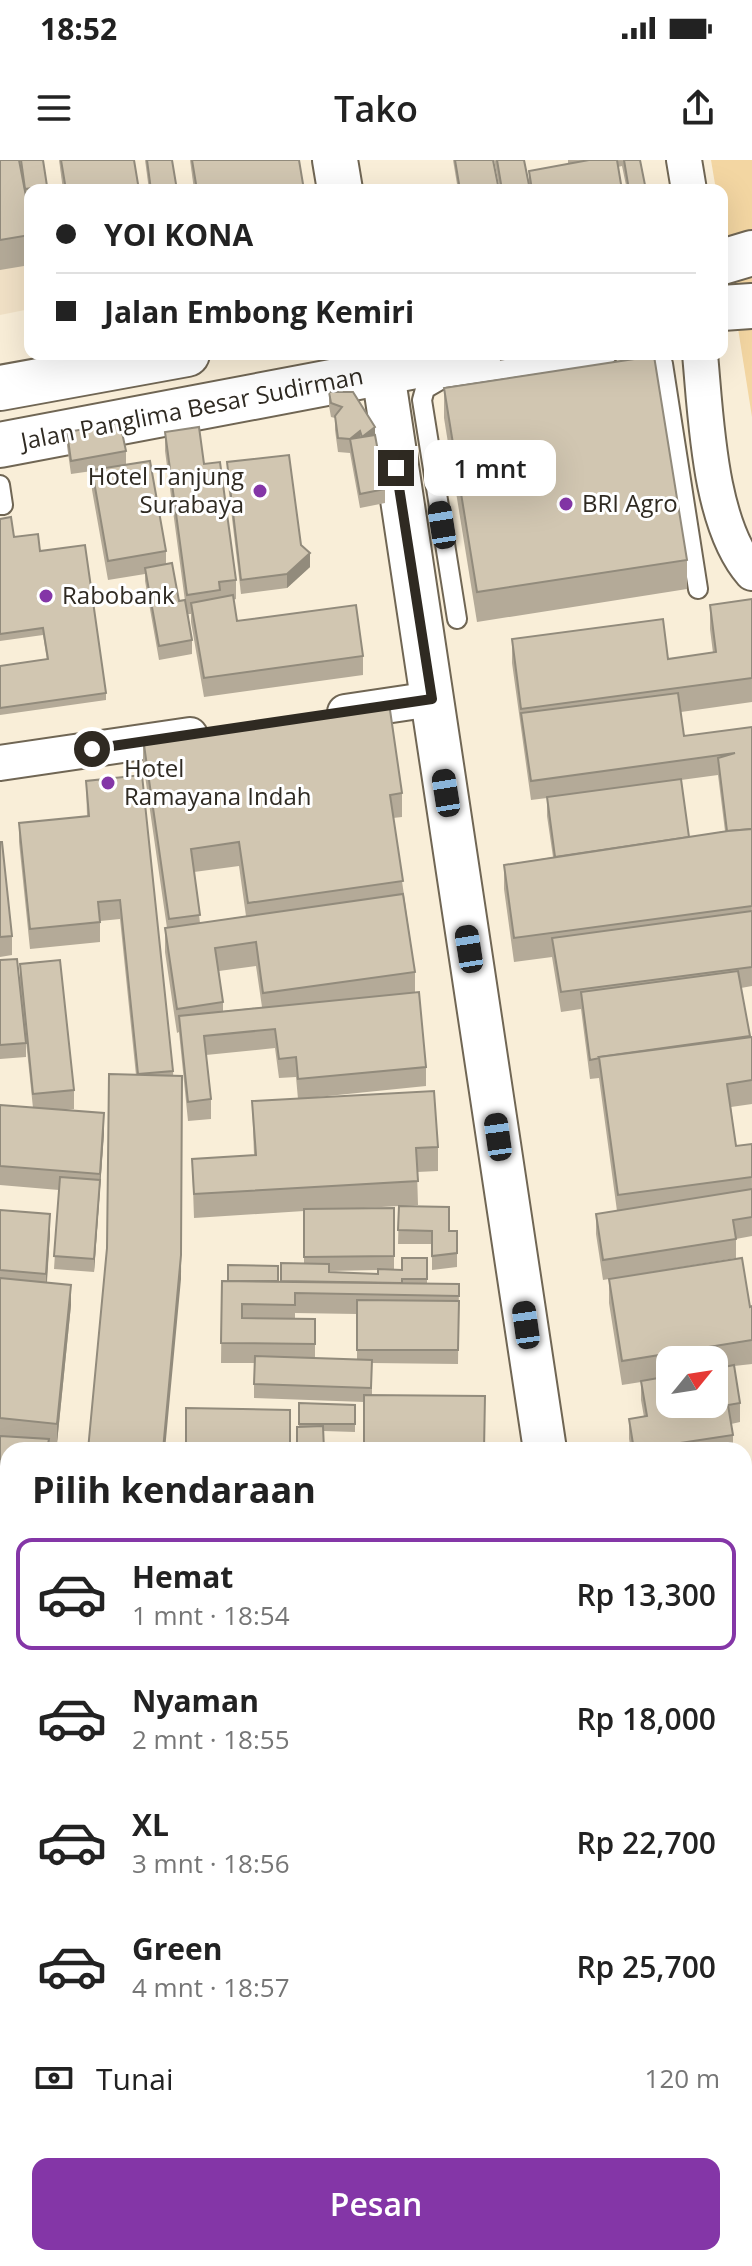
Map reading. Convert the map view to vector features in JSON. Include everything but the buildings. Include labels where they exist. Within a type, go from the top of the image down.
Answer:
[{"type":"main road","points":[[335,160],[339,184]]},
{"type":"main road","points":[[728,260],[752,253]]},
{"type":"main road","points":[[728,308],[752,306]]},
{"type":"main road","points":[[1,381],[48,367],[120,360]]},
{"type":"main road","name":"Jalan Panglima Besar Sudirman","points":[[0,445],[449,360]]},
{"type":"street","points":[[684,160],[688,184]]},
{"type":"street","points":[[699,360],[692,441],[734,542],[752,573]]},
{"type":"street","points":[[383,373],[428,559],[432,699],[544,1442]]},
{"type":"street","points":[[308,717],[432,699]]},
{"type":"street","points":[[0,763],[216,731]]},
{"type":"lane","points":[[457,619],[428,559],[422,400],[425,389],[444,378],[567,360]]},
{"type":"lane","points":[[661,360],[692,441],[686,516],[698,589]]},
{"type":"lane","points":[[0,485],[3,505],[0,505]]},
{"type":"lane","points":[[686,516],[722,510]]},
{"type":"shaded area","points":[[0,160],[24,230],[24,310],[0,315]]},
{"type":"shaded area","points":[[711,160],[752,160],[752,417],[728,265],[728,184],[715,184]]},
{"type":"place","name":"Hotel Tanjung Surabaya","points":[[260,491]]},
{"type":"place","name":"BRI Agro","points":[[566,504]]},
{"type":"place","name":"Rabobank","points":[[46,596]]},
{"type":"place","name":"Hotel Ramayana Indah","points":[[108,783]]},
{"type":"route","points":[[92,749],[432,699],[396,468]]}]
